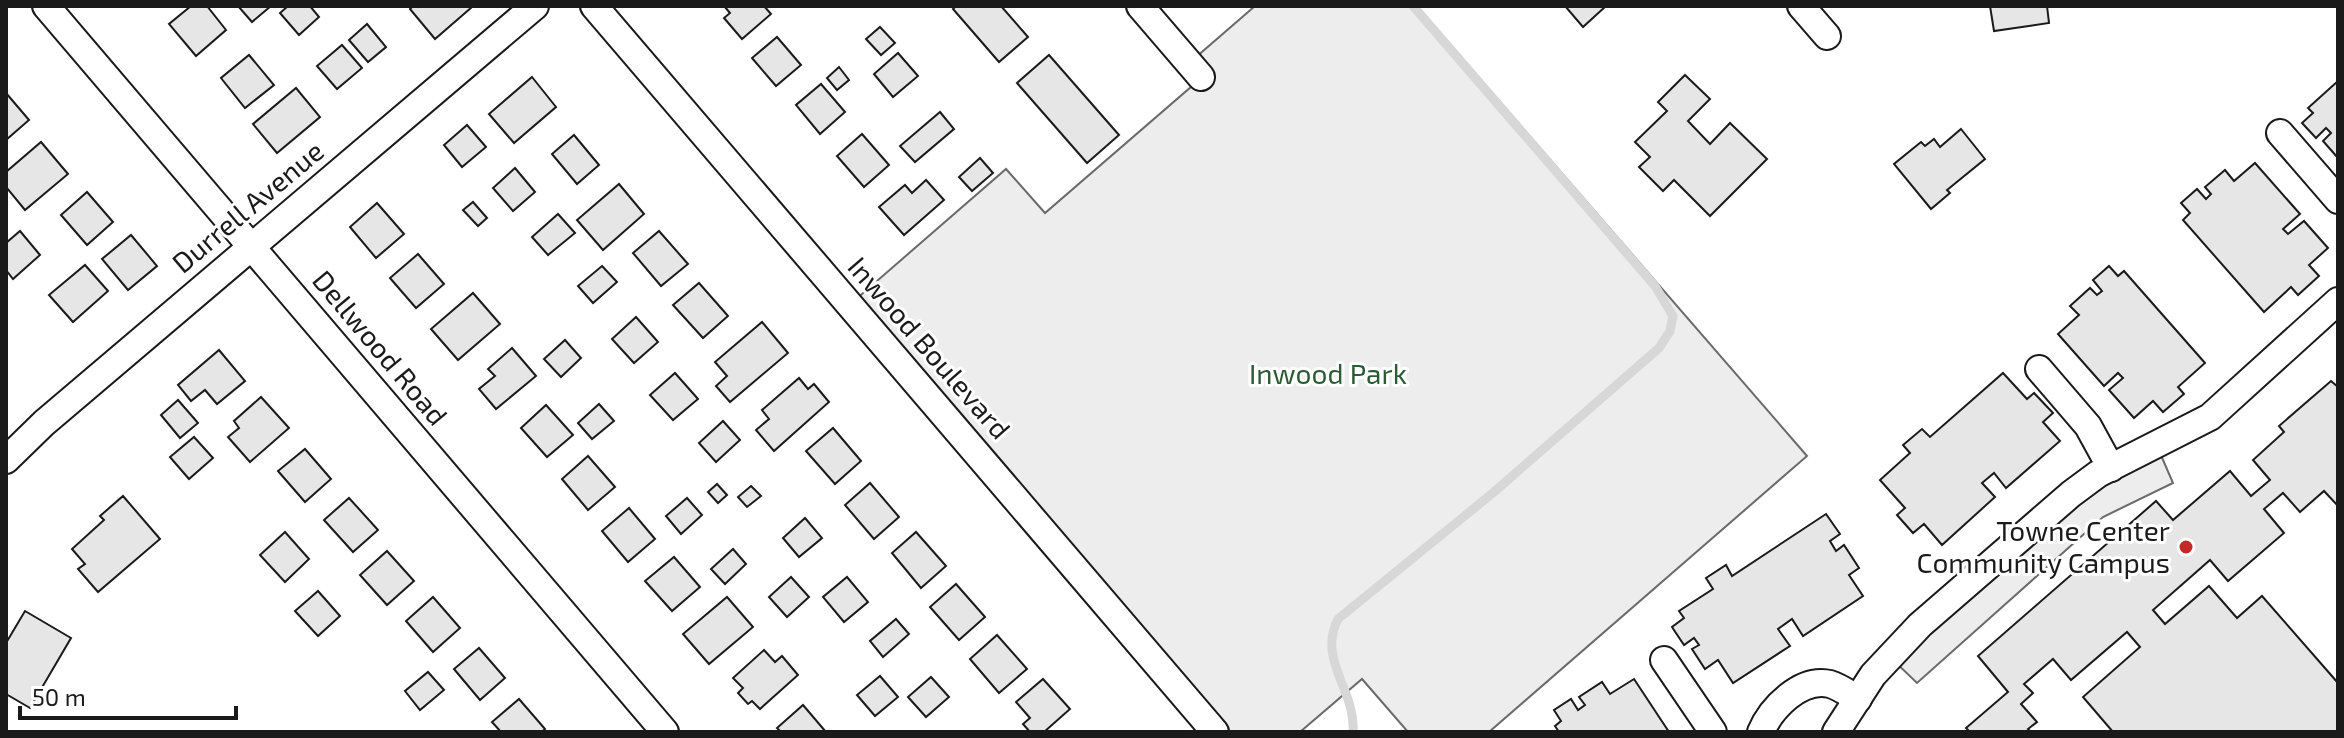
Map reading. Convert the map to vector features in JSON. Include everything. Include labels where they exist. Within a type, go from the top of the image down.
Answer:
[{"type":"street","name":"Dellwood Road","points":[[46,6],[665,732]]},
{"type":"street","name":"Durrell Avenue","points":[[6,460],[251,246],[535,6]]},
{"type":"street","name":"Inwood Boulevard","points":[[594,6],[1215,732]]},
{"type":"street","points":[[1140,6],[1201,77]]},
{"type":"street","points":[[1801,6],[1827,36]]},
{"type":"street","points":[[2280,133],[2338,200]]},
{"type":"street","points":[[1836,732],[1873,675],[1920,625],[2071,494],[2111,468],[2210,417],[2338,301]]},
{"type":"street","points":[[2039,369],[2088,426],[2111,468]]},
{"type":"street","points":[[1664,660],[1713,732]]},
{"type":"street","points":[[1761,732],[1776,708],[1807,686],[1828,684],[1858,699]]},
{"type":"shaded area","name":"Inwood Park","points":[[1255,6],[1417,6],[1807,456],[1489,732],[1408,732],[1362,679],[1300,732],[1229,732],[855,300],[1006,169],[1045,213],[1192,86],[1180,71]]},
{"type":"shaded area","points":[[2157,446],[2173,483],[2103,517],[1917,683],[1890,657],[2071,494]]},
{"type":"building","points":[[191,6],[207,6],[226,30],[196,56],[169,24]]},
{"type":"building","points":[[238,6],[271,6],[252,22]]},
{"type":"building","points":[[288,6],[310,6],[319,17],[299,35],[280,13]]},
{"type":"building","points":[[413,6],[472,7],[435,39],[410,9]]},
{"type":"building","points":[[724,6],[764,6],[771,14],[742,39],[724,18],[730,13]]},
{"type":"building","points":[[956,6],[1001,6],[1028,37],[999,62],[953,9]]},
{"type":"building","points":[[1565,6],[1606,6],[1583,27]]},
{"type":"building","points":[[1990,6],[2047,6],[2049,23],[1994,31]]},
{"type":"building","points":[[367,24],[386,47],[368,62],[349,40]]},
{"type":"building","points":[[880,27],[895,43],[881,55],[866,39]]},
{"type":"building","points":[[777,37],[801,65],[776,86],[752,58]]},
{"type":"building","points":[[342,45],[362,68],[337,89],[317,66]]},
{"type":"building","points":[[898,53],[918,76],[893,97],[874,74]]},
{"type":"building","points":[[249,55],[274,85],[245,108],[221,78]]},
{"type":"building","points":[[1049,55],[1119,135],[1087,163],[1017,83]]},
{"type":"building","points":[[839,67],[849,80],[837,90],[827,78]]},
{"type":"building","points":[[1685,75],[1710,99],[1688,121],[1710,144],[1730,123],[1767,159],[1710,216],[1674,180],[1663,191],[1639,167],[1650,157],[1635,142],[1667,111],[1658,102]]},
{"type":"building","points":[[532,77],[556,107],[514,143],[489,114]]},
{"type":"building","points":[[2338,81],[2338,158],[2323,141],[2331,133],[2326,128],[2316,138],[2302,123],[2313,113],[2308,108]]},
{"type":"building","points":[[821,84],[845,112],[820,134],[796,105]]},
{"type":"building","points":[[296,88],[320,117],[277,153],[253,124]]},
{"type":"building","points":[[6,93],[29,120],[6,140]]},
{"type":"building","points":[[940,112],[954,129],[915,162],[900,146]]},
{"type":"building","points":[[467,125],[486,147],[462,167],[444,145]]},
{"type":"building","points":[[1961,129],[1985,159],[1947,190],[1950,193],[1931,209],[1894,164],[1921,142],[1925,146],[1934,139],[1940,147]]},
{"type":"building","points":[[862,134],[889,165],[864,187],[837,156]]},
{"type":"building","points":[[574,135],[599,165],[577,184],[552,154]]},
{"type":"building","points":[[41,142],[68,174],[25,210],[6,187],[6,172]]},
{"type":"building","points":[[980,158],[993,173],[972,191],[959,177]]},
{"type":"building","points":[[2255,163],[2300,214],[2283,229],[2288,234],[2304,221],[2328,248],[2309,265],[2319,276],[2298,295],[2291,287],[2264,312],[2183,220],[2190,213],[2181,203],[2197,189],[2206,199],[2211,194],[2205,187],[2225,170],[2234,181]]},
{"type":"building","points":[[515,168],[535,192],[513,211],[493,188]]},
{"type":"building","points":[[926,180],[944,200],[904,235],[879,207],[905,185],[912,193]]},
{"type":"building","points":[[619,184],[644,214],[603,250],[577,220]]},
{"type":"building","points":[[87,192],[113,222],[87,245],[61,215]]},
{"type":"building","points":[[473,202],[487,218],[478,226],[463,210]]},
{"type":"building","points":[[377,203],[404,234],[376,258],[350,227]]},
{"type":"building","points":[[558,214],[575,233],[548,255],[532,237]]},
{"type":"building","points":[[20,231],[40,255],[13,279],[6,270],[6,243]]},
{"type":"building","points":[[659,231],[688,264],[661,286],[633,253]]},
{"type":"building","points":[[131,235],[157,266],[128,290],[102,259]]},
{"type":"building","points":[[418,254],[444,284],[416,308],[390,278]]},
{"type":"building","points":[[85,265],[108,291],[73,322],[49,295]]},
{"type":"building","points":[[602,266],[617,282],[593,303],[578,286]]},
{"type":"building","points":[[2109,266],[2118,276],[2124,271],[2205,363],[2178,387],[2184,394],[2163,412],[2153,401],[2134,418],[2109,390],[2123,378],[2118,373],[2104,386],[2058,334],[2079,315],[2070,306],[2090,288],[2097,295],[2102,291],[2093,280]]},
{"type":"building","points":[[699,283],[728,316],[703,338],[673,305]]},
{"type":"building","points":[[473,293],[500,324],[458,360],[431,329]]},
{"type":"building","points":[[636,317],[658,342],[634,363],[612,339]]},
{"type":"building","points":[[762,322],[788,353],[730,402],[716,386],[727,376],[715,362]]},
{"type":"building","points":[[565,340],[581,358],[561,377],[544,359]]},
{"type":"building","points":[[512,348],[536,376],[496,409],[479,389],[495,376],[488,369]]},
{"type":"building","points":[[219,350],[245,381],[217,404],[205,390],[191,401],[178,385]]},
{"type":"building","points":[[675,373],[698,399],[673,420],[650,395]]},
{"type":"building","points":[[2003,373],[2027,399],[2034,393],[2053,413],[2043,422],[2060,441],[2006,488],[1994,473],[1982,483],[1995,497],[1942,545],[1924,524],[1913,533],[1897,515],[1905,508],[1880,480],[1910,453],[1903,445],[1922,429],[1930,437]]},
{"type":"building","points":[[799,378],[808,389],[814,384],[829,402],[774,451],[756,430],[769,419],[762,410]]},
{"type":"building","name":"Towne Center Community Campus","points":[[2331,381],[2338,387],[2338,506],[2324,491],[2300,512],[2283,493],[2264,509],[2284,533],[2228,581],[2210,560],[2153,610],[2165,624],[2209,586],[2237,618],[2262,596],[2338,683],[2338,732],[2113,732],[2083,697],[2140,647],[2127,632],[2071,680],[2053,659],[2024,684],[2033,693],[2021,704],[2037,722],[2028,729],[2031,732],[1970,732],[1966,728],[2008,692],[1978,656],[2156,501],[2173,520],[2230,471],[2251,496],[2270,480],[2253,460],[2284,432],[2279,426]]},
{"type":"building","points":[[261,397],[289,428],[250,462],[228,437],[239,428],[234,421]]},
{"type":"building","points":[[178,400],[198,423],[180,438],[161,415]]},
{"type":"building","points":[[599,404],[614,421],[592,439],[578,423]]},
{"type":"building","points":[[546,405],[573,435],[547,457],[521,428]]},
{"type":"building","points":[[723,421],[740,440],[716,462],[699,443]]},
{"type":"building","points":[[833,428],[861,461],[835,484],[806,451]]},
{"type":"building","points":[[194,437],[213,458],[189,479],[170,457]]},
{"type":"building","points":[[305,449],[331,479],[305,502],[278,471]]},
{"type":"building","points":[[588,456],[615,487],[588,510],[562,479]]},
{"type":"building","points":[[870,483],[899,517],[874,539],[845,505]]},
{"type":"building","points":[[717,484],[727,495],[718,503],[708,492]]},
{"type":"building","points":[[751,486],[761,496],[747,507],[738,497]]},
{"type":"building","points":[[123,496],[160,539],[98,592],[78,569],[85,564],[72,549],[104,520],[100,516]]},
{"type":"building","points":[[349,498],[378,530],[353,552],[324,520]]},
{"type":"building","points":[[687,498],[702,515],[681,534],[666,516]]},
{"type":"building","points":[[629,508],[655,539],[628,562],[602,531]]},
{"type":"building","points":[[1826,514],[1840,534],[1830,541],[1836,551],[1844,545],[1859,568],[1849,575],[1863,596],[1803,636],[1792,619],[1778,629],[1790,646],[1733,683],[1718,660],[1705,669],[1692,649],[1699,645],[1694,638],[1684,645],[1672,627],[1684,618],[1679,611],[1713,589],[1706,578],[1726,565],[1732,576]]},
{"type":"building","points":[[805,518],[822,538],[799,557],[783,538]]},
{"type":"building","points":[[285,532],[309,559],[285,582],[260,555]]},
{"type":"building","points":[[916,532],[946,566],[921,588],[892,553]]},
{"type":"building","points":[[733,549],[746,564],[725,584],[711,569]]},
{"type":"building","points":[[387,551],[414,581],[387,605],[360,575]]},
{"type":"building","points":[[674,557],[700,587],[672,611],[645,581]]},
{"type":"building","points":[[791,577],[809,597],[787,617],[769,597]]},
{"type":"building","points":[[847,577],[868,602],[844,622],[823,597]]},
{"type":"building","points":[[956,584],[985,617],[959,640],[930,607]]},
{"type":"building","points":[[318,591],[340,616],[318,636],[295,611]]},
{"type":"building","points":[[433,597],[460,628],[433,652],[406,621]]},
{"type":"building","points":[[727,597],[753,627],[709,664],[683,634]]},
{"type":"building","points":[[25,611],[71,638],[30,708],[6,694],[6,643]]},
{"type":"building","points":[[896,619],[909,634],[883,657],[870,641]]},
{"type":"building","points":[[997,635],[1027,669],[999,693],[970,659]]},
{"type":"building","points":[[479,648],[505,678],[480,700],[454,669]]},
{"type":"building","points":[[764,650],[775,662],[782,656],[798,675],[760,709],[752,701],[748,704],[738,693],[743,688],[733,678]]},
{"type":"building","points":[[428,672],[444,690],[420,710],[405,691]]},
{"type":"building","points":[[880,676],[898,697],[875,716],[857,695]]},
{"type":"building","points":[[931,677],[949,697],[926,717],[908,697]]},
{"type":"building","points":[[1043,679],[1070,709],[1044,732],[1030,732],[1023,724],[1030,718],[1016,702]]},
{"type":"building","points":[[1634,679],[1669,732],[1559,732],[1555,726],[1561,721],[1554,710],[1571,699],[1578,710],[1585,705],[1579,697],[1602,682],[1610,694]]},
{"type":"building","points":[[519,699],[545,729],[542,732],[501,732],[492,722]]},
{"type":"building","points":[[803,705],[826,732],[781,732],[777,728]]},
{"type":"waterway","points":[[1353,732],[1349,702],[1332,648],[1338,619],[1494,492],[1659,348],[1670,331],[1673,316],[1655,286],[1413,6]]},
{"type":"place","name":"Towne Center Community Campus","points":[[2186,547]]}]
